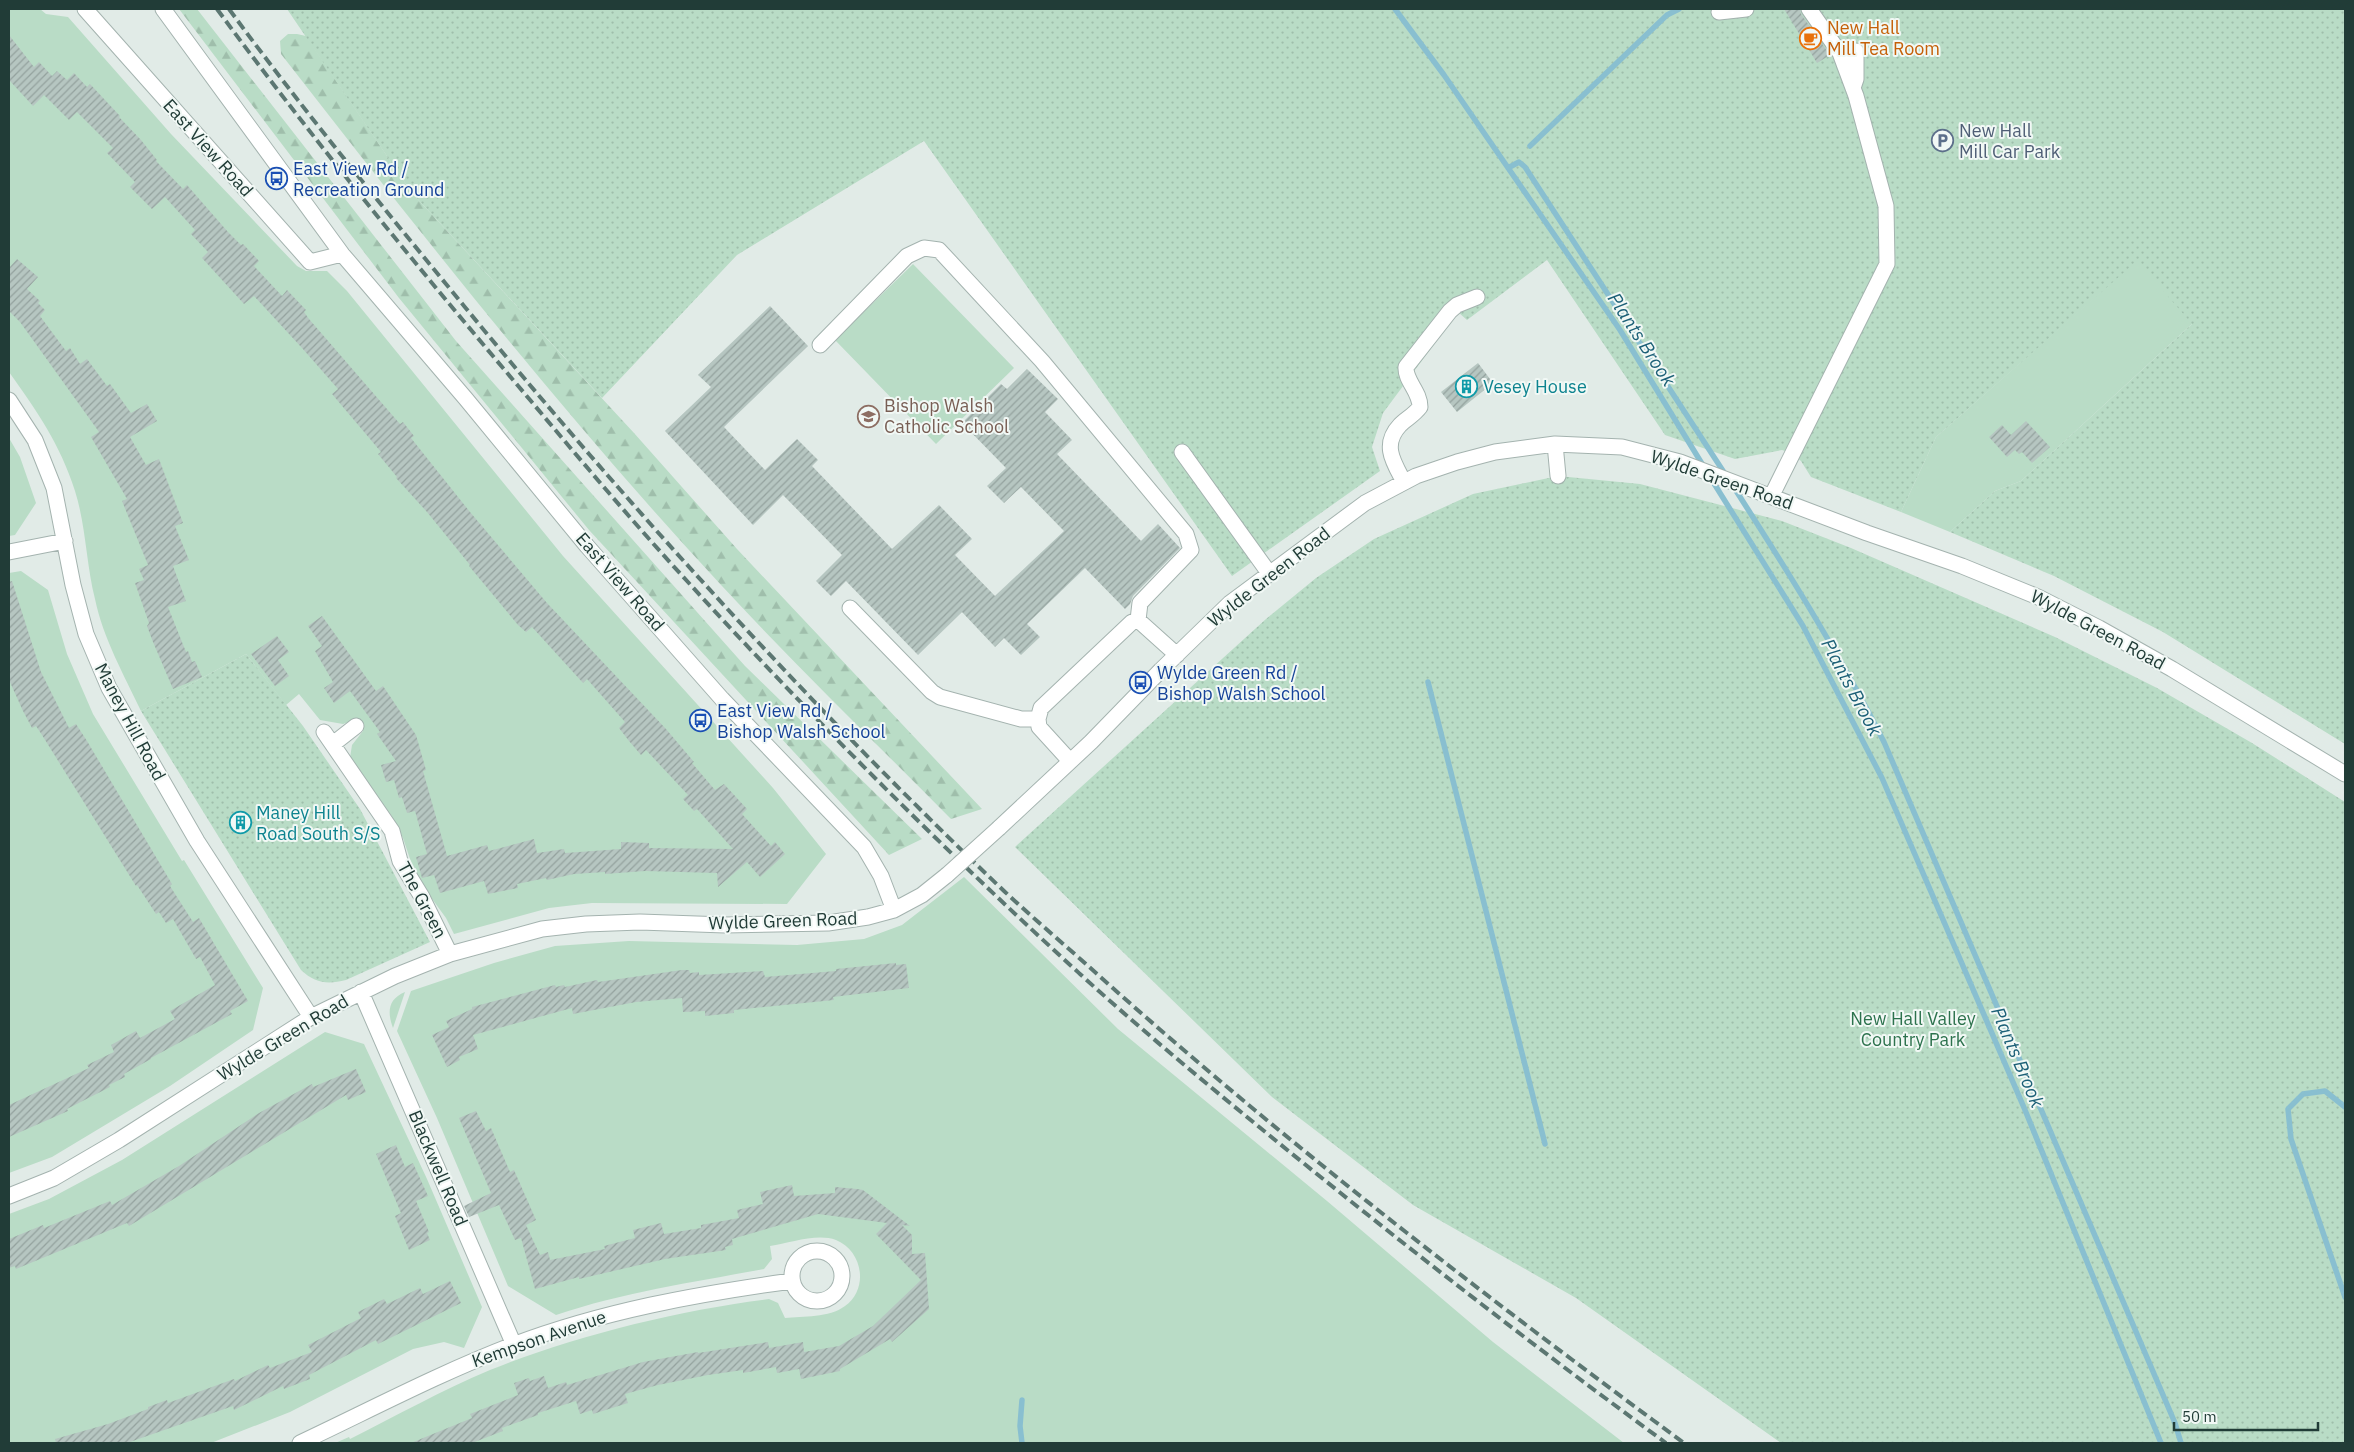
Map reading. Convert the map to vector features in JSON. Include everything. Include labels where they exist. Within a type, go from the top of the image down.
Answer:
[{"type":"street","name":"East View Road","points":[[85,9],[310,262],[342,254]]},
{"type":"street","name":"East View Road","points":[[163,9],[342,254],[594,553],[722,699],[864,847],[881,876],[894,910]]},
{"type":"street","points":[[1719,12],[1746,9]]},
{"type":"street","points":[[1772,495],[1887,264],[1886,206],[1853,89],[1840,53],[1809,9]]},
{"type":"street","points":[[1853,89],[1856,79],[1856,51]]},
{"type":"street","points":[[820,345],[907,256],[924,248],[939,250],[1042,361],[1186,534],[1192,550],[1140,603],[1138,620]]},
{"type":"street","points":[[1404,482],[1391,456],[1389,446],[1398,427],[1420,407],[1420,399],[1407,375],[1406,367],[1450,311],[1457,305],[1477,297]]},
{"type":"street","name":"Maney Hill Road","points":[[9,400],[35,440],[54,488],[73,585],[86,634],[109,688],[197,841],[311,1017]]},
{"type":"street","points":[[1555,444],[1558,476]]},
{"type":"street","name":"Wylde Green Road","points":[[9,1196],[54,1178],[111,1145],[311,1017],[361,992],[450,954],[542,929],[586,924],[640,922],[725,925],[828,923],[868,917],[894,910],[922,895],[999,828],[1070,761],[1230,603],[1365,503],[1404,482],[1456,462],[1495,452],[1555,444],[1622,447],[1680,462],[1772,495],[1867,533],[1962,566],[2038,597],[2099,628],[2345,774]]},
{"type":"street","points":[[1182,452],[1270,573]]},
{"type":"street","points":[[9,552],[65,541]]},
{"type":"street","points":[[850,608],[932,692],[940,697],[1021,719],[1038,719]]},
{"type":"street","points":[[1138,620],[1177,655]]},
{"type":"street","points":[[1070,761],[1039,726],[1038,719],[1041,708],[1132,622],[1138,620]]},
{"type":"street","name":"The Green","points":[[356,726],[328,738],[392,831],[400,861],[422,897],[450,954]]},
{"type":"street","name":"Blackwell Road","points":[[361,992],[514,1345]]},
{"type":"street","name":"Kempson Avenue","points":[[300,1443],[463,1365],[582,1322],[651,1304],[792,1281]]},
{"type":"green space","points":[[9,9],[40,9],[46,14],[68,17],[171,134],[297,266],[306,271],[327,271],[347,291],[563,556],[773,788],[826,854],[787,904],[592,903],[549,908],[454,934],[446,918],[414,871],[403,838],[391,815],[350,758],[352,745],[363,731],[355,720],[343,724],[320,720],[299,694],[286,705],[246,654],[141,711],[103,628],[92,585],[79,504],[69,474],[47,428],[9,372]]},
{"type":"green space","points":[[179,9],[197,9],[456,341],[745,666],[922,839],[889,855],[589,530],[399,298]]},
{"type":"green space","points":[[287,9],[2345,9],[2345,744],[2163,632],[2054,576],[1950,532],[1995,491],[2021,481],[2192,324],[2137,261],[1936,437],[1901,512],[1811,477],[1801,461],[1791,453],[1782,450],[1735,459],[1665,435],[1547,260],[1467,320],[1458,312],[1383,413],[1372,447],[1380,471],[1232,576],[924,141],[737,255],[602,398],[412,193]]},
{"type":"green space","points":[[288,34],[306,36],[412,193],[634,433],[737,549],[982,809],[951,819],[778,645],[664,522],[496,324],[387,190],[281,54],[280,41]]},
{"type":"green space","points":[[2137,260],[2193,323],[2021,481],[1995,491],[1950,532],[1901,512],[1936,437]]},
{"type":"green space","points":[[913,264],[1014,368],[936,444],[835,340]]},
{"type":"green space","points":[[9,438],[20,457],[36,503],[15,535],[9,536]]},
{"type":"green space","name":"New Hall Valley Country Park","points":[[1558,476],[1640,484],[1782,521],[1851,548],[2055,637],[2157,688],[2252,743],[2345,802],[2345,1443],[1781,1443],[1576,1298],[1413,1205],[1272,1097],[1015,847],[1266,619],[1316,578],[1374,539],[1473,494]]},
{"type":"green space","points":[[21,571],[48,590],[67,654],[93,714],[182,861],[184,860],[263,988],[253,1030],[170,1086],[52,1157],[9,1173],[9,573]]},
{"type":"green space","points":[[246,654],[303,726],[360,809],[430,942],[339,982],[322,982],[311,978],[301,970],[141,711]]},
{"type":"green space","points":[[964,877],[1118,1029],[1327,1201],[1493,1342],[1624,1443],[335,1443],[349,1437],[350,1439],[490,1370],[591,1335],[663,1317],[769,1299],[778,1303],[785,1318],[824,1315],[839,1310],[853,1299],[860,1281],[857,1261],[845,1245],[829,1238],[820,1238],[803,1239],[770,1246],[772,1259],[764,1269],[634,1294],[556,1315],[508,1286],[437,1118],[397,1031],[411,991],[494,963],[555,946],[629,941],[797,945],[864,939],[902,925]]},
{"type":"green space","points":[[405,992],[393,1028],[390,1007],[395,998]]},
{"type":"green space","points":[[325,1032],[364,1044],[427,1179],[482,1307],[464,1348],[444,1342],[413,1349],[290,1412],[211,1443],[9,1443],[9,1214],[49,1199],[122,1160]]},
{"type":"building","name":"New Hall Mill Tea Room","points":[[1784,9],[1800,9],[1801,14],[1830,55],[1817,63]]},
{"type":"building","points":[[9,35],[34,67],[39,62],[52,76],[57,71],[67,80],[74,73],[87,87],[90,84],[141,140],[156,161],[183,189],[187,185],[228,232],[259,261],[254,266],[282,296],[287,290],[306,310],[304,312],[309,319],[400,424],[403,422],[414,436],[411,438],[470,512],[547,603],[666,729],[715,790],[724,784],[747,809],[742,814],[771,846],[775,842],[785,854],[760,877],[747,862],[718,887],[717,873],[645,871],[605,874],[605,872],[574,874],[547,880],[546,878],[517,884],[518,888],[488,894],[484,881],[440,893],[434,875],[422,878],[416,857],[427,854],[415,811],[407,813],[402,797],[399,798],[394,780],[386,782],[381,765],[396,761],[377,734],[380,732],[350,691],[334,703],[324,688],[333,682],[315,651],[322,646],[308,626],[322,616],[376,691],[383,686],[416,735],[426,770],[423,771],[447,856],[487,845],[489,851],[534,839],[537,853],[564,849],[565,853],[621,849],[621,842],[649,843],[649,848],[733,849],[697,809],[694,811],[683,799],[688,795],[646,750],[641,755],[619,728],[625,722],[587,679],[583,683],[532,627],[526,632],[518,625],[427,512],[396,478],[378,454],[381,452],[332,394],[338,389],[254,296],[244,304],[202,258],[208,252],[191,234],[195,230],[165,197],[152,209],[130,187],[135,182],[107,153],[113,148],[77,112],[69,120],[44,95],[33,106],[9,80]]},
{"type":"building","points":[[17,259],[38,277],[27,289],[40,301],[38,303],[45,310],[40,316],[66,351],[70,348],[80,364],[87,359],[107,386],[110,384],[131,413],[147,404],[157,421],[130,437],[146,465],[159,459],[183,523],[175,526],[189,560],[173,566],[186,601],[168,607],[186,652],[188,651],[192,662],[195,661],[202,677],[173,689],[147,626],[149,623],[135,583],[144,580],[139,569],[148,565],[122,501],[127,499],[91,437],[99,432],[20,322],[9,311],[9,268]]},
{"type":"building","points":[[770,306],[808,346],[724,427],[765,470],[797,439],[818,460],[812,466],[892,549],[939,505],[972,539],[955,555],[995,596],[1064,531],[1021,487],[1004,503],[987,486],[1006,468],[962,423],[1001,384],[1007,389],[1027,369],[1058,399],[1045,412],[1072,440],[1057,454],[1141,541],[1158,524],[1180,548],[1133,596],[1130,604],[1125,609],[1085,568],[1027,624],[1040,637],[1021,655],[1004,638],[995,647],[962,612],[918,655],[846,581],[831,596],[816,581],[842,555],[783,495],[753,525],[665,431],[711,387],[698,375]]},
{"type":"building","name":"Vesey House","points":[[1478,363],[1493,383],[1457,412],[1441,392]]},
{"type":"building","points":[[2026,421],[2050,447],[2032,463],[2022,452],[2019,454],[2015,450],[2007,457],[1989,437],[2002,425],[2011,435]]},
{"type":"building","points":[[12,581],[41,672],[69,728],[76,724],[172,884],[170,886],[193,922],[199,918],[248,1001],[230,1011],[232,1014],[151,1058],[124,1074],[125,1077],[109,1085],[110,1087],[67,1109],[68,1111],[9,1137],[9,1105],[89,1068],[87,1065],[114,1052],[111,1045],[136,1031],[140,1038],[175,1019],[170,1011],[215,985],[200,957],[196,959],[173,919],[166,923],[159,912],[156,914],[136,886],[42,735],[36,726],[32,728],[23,711],[9,680],[9,582]]},
{"type":"building","points":[[277,636],[289,652],[278,660],[289,676],[275,686],[251,654]]},
{"type":"building","points":[[896,963],[896,965],[906,964],[909,988],[833,997],[834,1000],[734,1010],[734,1013],[705,1016],[705,1011],[683,1012],[682,998],[636,1002],[573,1014],[572,1008],[473,1035],[478,1049],[459,1057],[460,1060],[447,1067],[432,1035],[449,1027],[446,1021],[472,1009],[472,1007],[555,985],[556,987],[564,985],[565,987],[597,980],[598,982],[682,970],[689,970],[690,973],[699,972],[699,975],[763,971],[765,977],[836,971],[836,969]]},
{"type":"building","points":[[356,1069],[366,1092],[348,1100],[346,1095],[129,1226],[127,1223],[16,1269],[15,1266],[9,1268],[9,1239],[43,1225],[44,1228],[110,1201],[112,1205],[179,1166],[259,1113],[312,1084],[313,1087]]},
{"type":"building","points":[[476,1111],[486,1131],[491,1128],[510,1172],[514,1170],[536,1220],[526,1225],[540,1255],[548,1252],[550,1260],[605,1249],[604,1246],[635,1238],[633,1230],[661,1223],[664,1234],[701,1228],[701,1225],[739,1218],[737,1210],[763,1204],[760,1192],[792,1185],[794,1196],[835,1193],[835,1187],[857,1189],[863,1190],[910,1226],[902,1225],[912,1235],[912,1254],[925,1253],[929,1309],[892,1342],[890,1339],[840,1369],[840,1371],[801,1379],[799,1369],[777,1373],[776,1367],[743,1373],[743,1370],[708,1375],[625,1394],[628,1403],[593,1414],[592,1410],[580,1414],[576,1401],[538,1413],[538,1415],[502,1428],[503,1431],[472,1443],[411,1443],[472,1418],[470,1414],[518,1395],[514,1383],[529,1378],[530,1381],[544,1376],[548,1388],[566,1382],[567,1385],[643,1362],[698,1352],[768,1342],[769,1348],[803,1342],[804,1352],[839,1346],[873,1326],[921,1280],[876,1234],[887,1223],[818,1214],[732,1239],[733,1245],[725,1247],[726,1250],[665,1259],[579,1279],[579,1277],[535,1289],[521,1238],[515,1240],[499,1205],[469,1217],[464,1206],[491,1193],[459,1118]]},
{"type":"building","points":[[396,1145],[405,1167],[413,1163],[428,1196],[416,1201],[429,1232],[427,1233],[430,1240],[409,1250],[395,1216],[401,1213],[376,1154]]},
{"type":"building","points":[[450,1281],[461,1303],[378,1344],[376,1340],[309,1375],[310,1379],[284,1389],[283,1386],[234,1410],[233,1406],[127,1443],[56,1443],[55,1439],[108,1424],[167,1400],[168,1403],[234,1379],[235,1381],[268,1365],[270,1368],[312,1352],[308,1345],[361,1318],[358,1312],[384,1299],[387,1304],[420,1288],[423,1294]]},
{"type":"waterway","name":"Plants Brook","points":[[1395,9],[1444,75],[1620,330],[1704,467]]},
{"type":"waterway","points":[[1530,146],[1667,15],[1679,9]]},
{"type":"waterway","points":[[1508,168],[1519,162],[1525,167],[1727,477]]},
{"type":"waterway","name":"Plants Brook","points":[[1710,477],[1803,626],[1882,778],[2025,1110],[2161,1443]]},
{"type":"waterway","points":[[1733,486],[1812,612],[1884,742],[2175,1423],[2181,1443]]},
{"type":"waterway","points":[[1428,682],[1545,1144]]},
{"type":"waterway","points":[[2345,1107],[2325,1091],[2303,1094],[2288,1109],[2291,1139],[2345,1297]]},
{"type":"waterway","points":[[1022,1400],[1020,1426],[1022,1443]]},
{"type":"railway","points":[[217,9],[368,204],[446,300],[605,488],[666,558],[782,683],[928,831],[1029,927],[1184,1065],[1430,1264],[1571,1373],[1666,1443]]},
{"type":"railway","points":[[229,9],[363,182],[579,442],[647,520],[786,672],[930,819],[1027,912],[1238,1096],[1458,1273],[1684,1443]]},
{"type":"place","name":"New Hall Mill Tea Room","points":[[1811,38]]},
{"type":"place","name":"New Hall Mill Car Park","points":[[1943,141]]},
{"type":"place","name":"East View Rd / Recreation Ground","points":[[277,179]]},
{"type":"place","name":"Vesey House","points":[[1467,387]]},
{"type":"place","name":"Bishop Walsh Catholic School","points":[[868,416]]},
{"type":"place","name":"Wylde Green Rd / Bishop Walsh School","points":[[1141,683]]},
{"type":"place","name":"East View Rd / Bishop Walsh School","points":[[701,721]]},
{"type":"place","name":"Maney Hill Road South S/S","points":[[240,823]]}]
